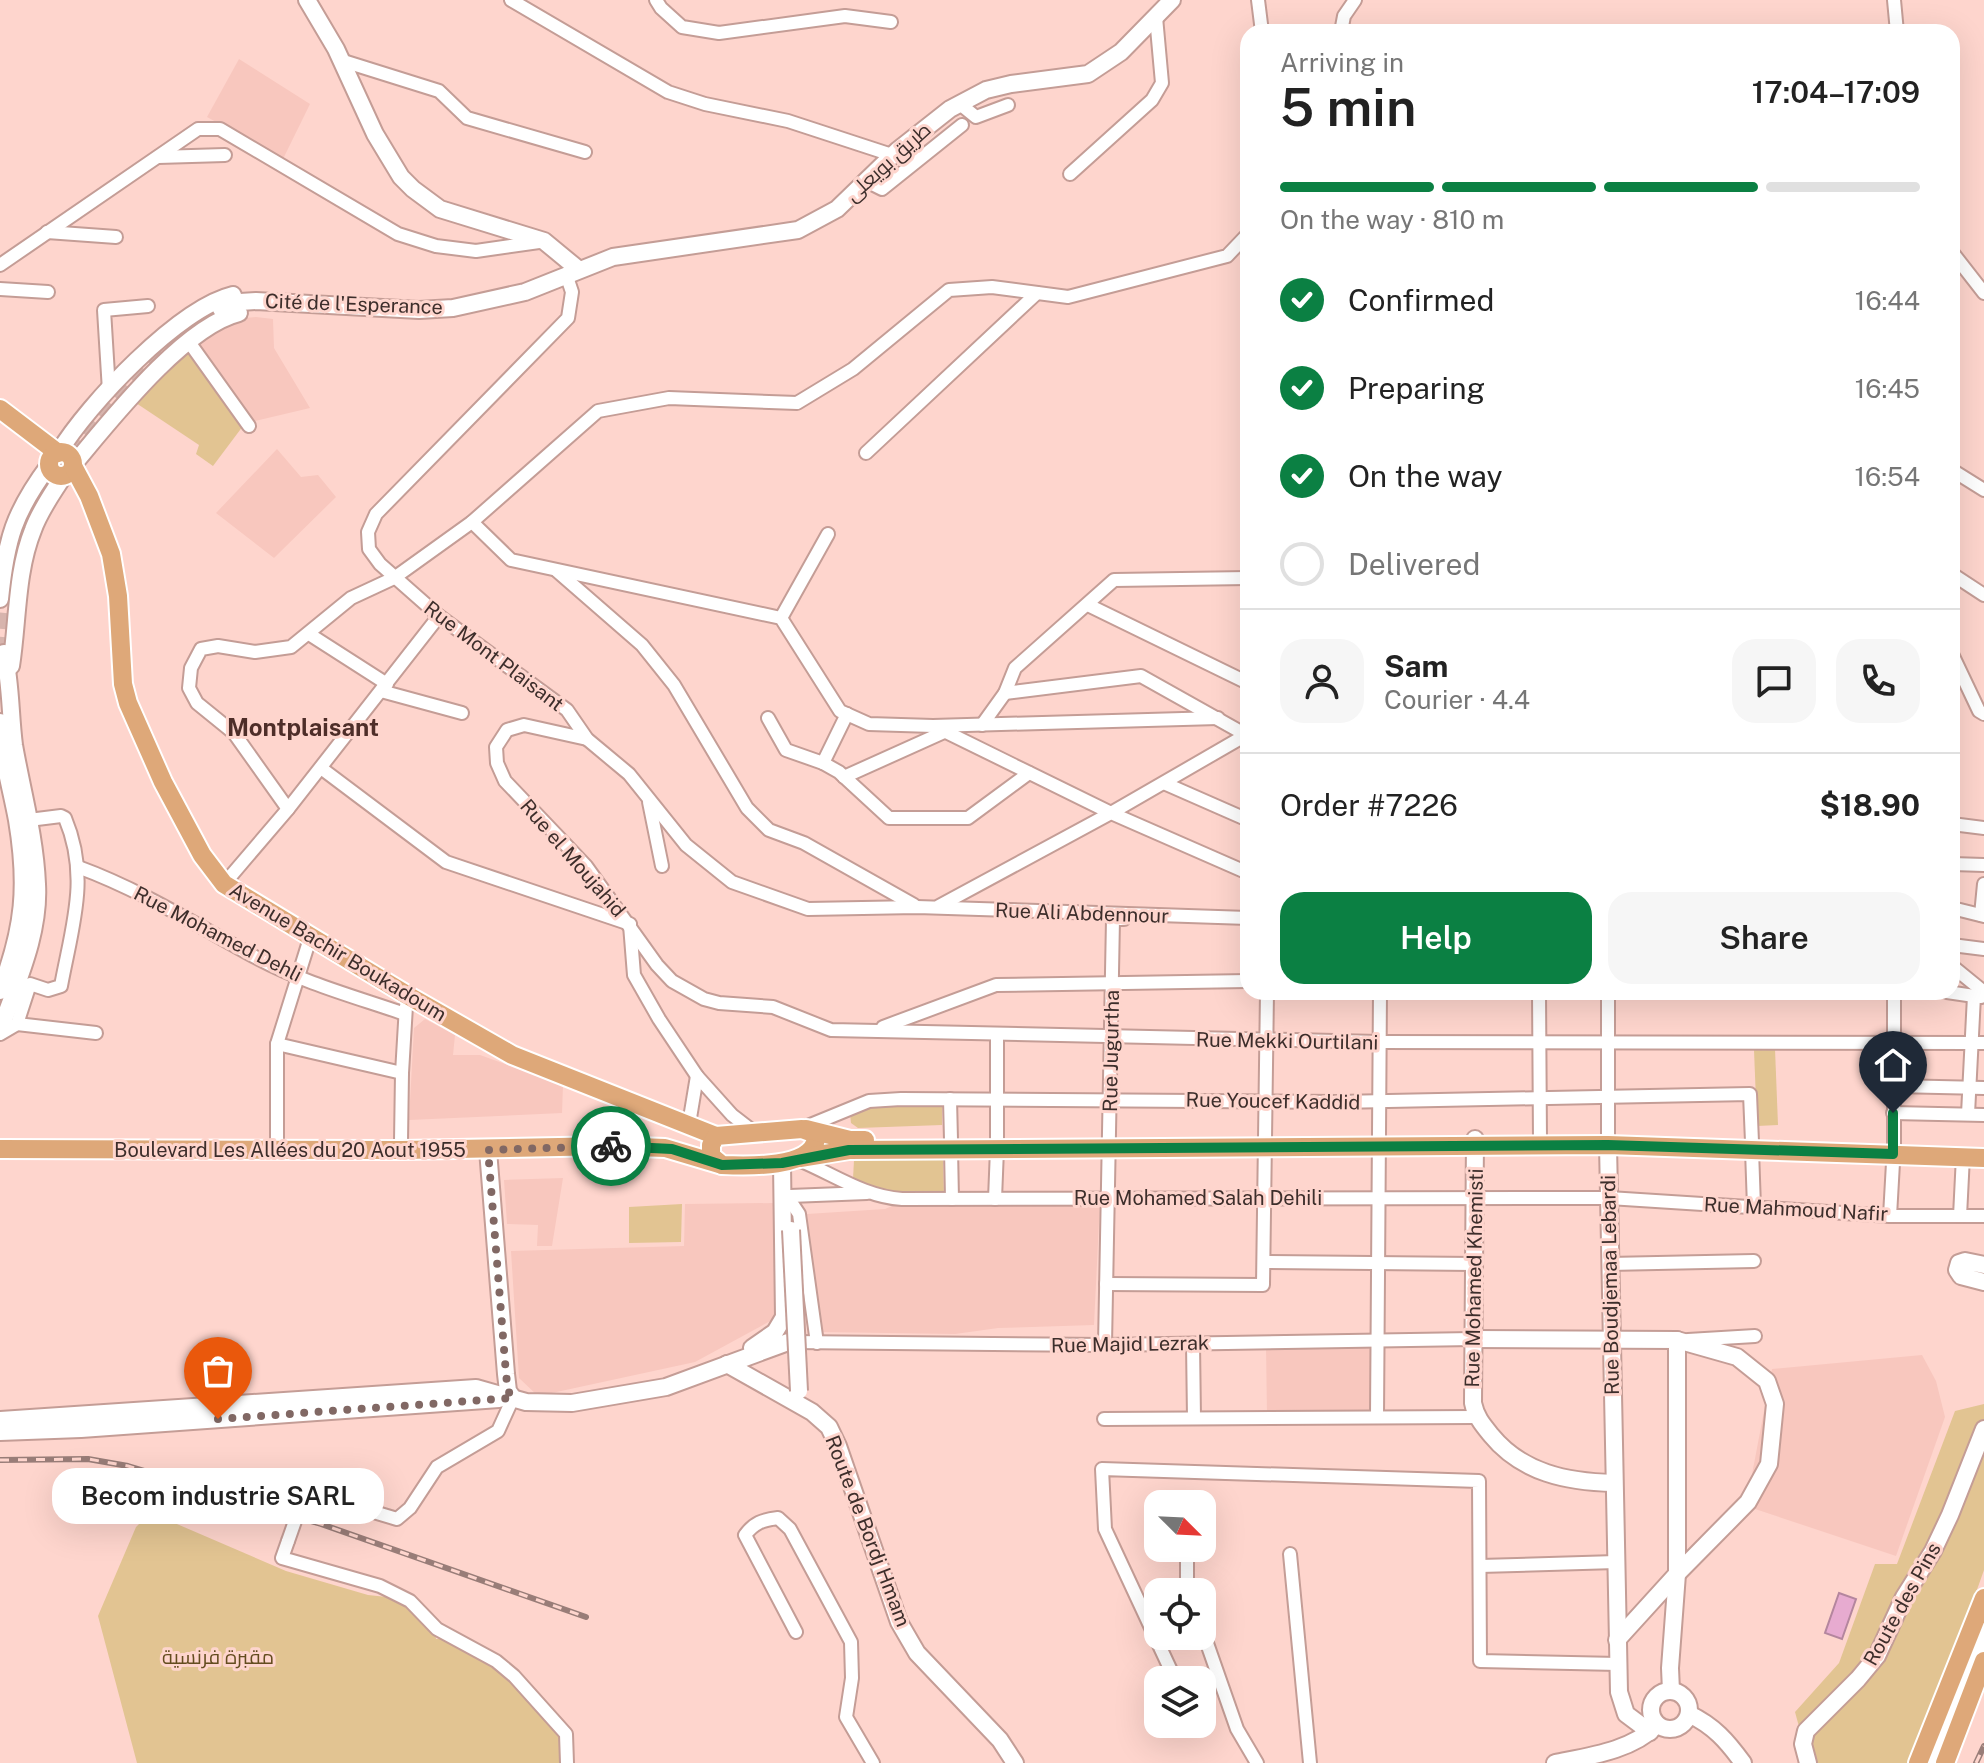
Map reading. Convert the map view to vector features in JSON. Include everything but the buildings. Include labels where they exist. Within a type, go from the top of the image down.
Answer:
[{"type":"main road","points":[[307,0],[375,134],[401,177],[440,209],[544,241],[572,272]]},
{"type":"main road","name":"طريق بويعلى","points":[[572,272],[613,257],[798,230],[837,209],[928,124],[960,104],[986,90],[1011,84],[1088,74],[1121,52],[1172,0]]},
{"type":"main road","name":"Cité de l'Esperance","points":[[221,309],[240,302],[270,301],[419,310],[453,308],[525,292],[572,272]]},
{"type":"main road","points":[[3,1030],[31,941],[38,886],[5,674],[26,551],[72,433],[109,391],[169,333],[212,302],[243,293],[257,294],[270,301]]},
{"type":"main road","points":[[0,599],[11,527],[30,492],[189,342],[226,316],[253,311],[270,301]]},
{"type":"main road","name":"Avenue Bachir Boukadoum","points":[[0,409],[41,440],[93,509],[114,567],[123,684],[128,703],[189,831],[224,884],[311,935],[406,1005],[512,1055],[686,1130],[716,1136]]},
{"type":"main road","points":[[0,722],[6,795],[23,870],[22,923],[0,991]]},
{"type":"main road","points":[[717,1161],[711,1145],[716,1136],[804,1129],[850,1140],[951,1144],[1608,1142]]},
{"type":"main road","points":[[792,1160],[809,1153],[816,1142],[813,1133],[804,1129]]},
{"type":"main road","points":[[686,1130],[717,1161]]},
{"type":"main road","name":"Boulevard Les Allées du 20 Aout 1955","points":[[0,1140],[401,1141],[686,1130]]},
{"type":"main road","points":[[1475,1143],[1540,1139],[1894,1150],[1984,1148]]},
{"type":"main road","name":"Rue Boudjemaa Lebardi","points":[[1608,1142],[1617,1640],[1619,1692],[1626,1714]]},
{"type":"main road","name":"Rue Mohamed Khemisti","points":[[1475,1143],[1473,1403],[1476,1417]]},
{"type":"main road","name":"Boulevard Les Allées du 20 Aout 1955","points":[[0,1149],[488,1150],[610,1146],[665,1148],[717,1161],[792,1160],[849,1150],[951,1144]]},
{"type":"main road","points":[[488,1150],[506,1374],[508,1391],[513,1398]]},
{"type":"main road","points":[[1894,1150],[1984,1158]]},
{"type":"main road","points":[[792,1160],[796,1202],[791,1230],[799,1391],[812,1412]]},
{"type":"main road","points":[[727,1364],[775,1332],[784,1317],[792,1160]]},
{"type":"main road","points":[[1984,1265],[1965,1261],[1959,1263],[1957,1270],[1961,1276],[1984,1282]]},
{"type":"main road","points":[[1473,1339],[1677,1340],[1737,1357],[1767,1381],[1775,1404],[1769,1464],[1760,1483],[1748,1502],[1617,1640]]},
{"type":"main road","points":[[1671,1691],[1677,1574],[1677,1340]]},
{"type":"main road","points":[[0,1420],[476,1388],[542,1404],[572,1403],[666,1387],[788,1342]]},
{"type":"main road","name":"Route de Bordj Hmam","points":[[727,1364],[812,1412],[829,1427],[899,1622],[917,1653],[1000,1740],[1015,1763]]},
{"type":"main road","points":[[489,1390],[506,1374]]},
{"type":"main road","points":[[0,1432],[513,1398]]},
{"type":"main road","points":[[1476,1417],[1507,1453],[1525,1465],[1586,1482],[1614,1483]]},
{"type":"main road","name":"Route des Pins","points":[[1808,1763],[1803,1744],[1806,1731],[1877,1656],[1904,1597],[1933,1551],[1950,1515],[1984,1429]]},
{"type":"main road","points":[[1918,1763],[1983,1607]]},
{"type":"main road","points":[[1928,1763],[1983,1607]]},
{"type":"main road","points":[[1935,1763],[1984,1635]]},
{"type":"main road","points":[[1945,1763],[1984,1661]]},
{"type":"main road","points":[[1618,1748],[1626,1714],[1653,1729],[1679,1728],[1689,1714],[1687,1701],[1678,1692],[1660,1694],[1652,1703],[1653,1729]]},
{"type":"main road","points":[[1689,1714],[1708,1723],[1723,1736],[1743,1763]]},
{"type":"main road","points":[[1555,1763],[1618,1748],[1638,1741],[1653,1729]]},
{"type":"street","points":[[511,0],[668,92],[705,104],[788,121],[892,155]]},
{"type":"street","points":[[656,0],[682,27],[719,33],[845,16],[891,22]]},
{"type":"street","points":[[1258,0],[1261,24]]},
{"type":"street","points":[[1342,24],[1355,0]]},
{"type":"street","points":[[1894,0],[1896,24]]},
{"type":"street","points":[[1070,174],[1152,100],[1162,83],[1156,17]]},
{"type":"street","points":[[340,60],[439,91],[467,118],[585,152]]},
{"type":"street","points":[[960,104],[976,117],[1008,105]]},
{"type":"street","points":[[866,181],[882,189],[962,125]]},
{"type":"street","points":[[0,265],[198,129],[220,129],[398,234],[436,246],[476,251],[544,241]]},
{"type":"street","points":[[158,157],[225,155]]},
{"type":"street","points":[[47,232],[116,237]]},
{"type":"street","points":[[288,809],[234,733],[197,703],[189,688],[191,668],[201,649],[218,646],[255,652],[291,647],[351,598],[394,578],[472,522],[598,411],[669,398],[797,403],[853,369],[949,290],[992,287],[1068,297],[1227,256],[1240,242]]},
{"type":"street","points":[[1960,262],[1984,293]]},
{"type":"street","name":"Rue Mont Plaisant","points":[[572,272],[568,318],[376,514],[368,532],[369,549],[394,578],[439,616],[567,710],[587,739],[629,774],[686,845],[732,882],[808,909],[917,907]]},
{"type":"street","points":[[0,289],[48,292]]},
{"type":"street","points":[[866,453],[1037,293]]},
{"type":"street","points":[[109,391],[104,310],[148,306]]},
{"type":"street","points":[[189,342],[249,426]]},
{"type":"street","points":[[1960,475],[1984,490]]},
{"type":"street","points":[[472,522],[511,560],[781,618],[840,711],[869,724],[939,729],[1218,718]]},
{"type":"street","points":[[781,618],[828,534]]},
{"type":"street","points":[[555,569],[642,645],[674,685],[747,808],[769,830],[804,843],[917,907]]},
{"type":"street","points":[[982,725],[1005,693],[1015,668],[1114,580],[1240,578]]},
{"type":"street","points":[[1960,579],[1984,595]]},
{"type":"street","points":[[1088,605],[1240,679]]},
{"type":"street","points":[[224,884],[321,768],[439,616]]},
{"type":"street","points":[[309,634],[384,688],[462,713]]},
{"type":"street","points":[[1960,671],[1979,711],[1984,714]]},
{"type":"street","points":[[1005,693],[1141,676],[1240,731]]},
{"type":"street","points":[[823,763],[847,714]]},
{"type":"street","points":[[768,718],[786,750],[823,763],[844,777],[889,818],[968,818],[1029,773]]},
{"type":"street","name":"Rue el Moujahid","points":[[587,739],[524,725],[507,730],[496,747],[497,763],[505,781],[578,857],[630,924],[634,975],[659,1019],[697,1076],[732,1115],[754,1132]]},
{"type":"street","points":[[939,729],[1111,813],[1240,869]]},
{"type":"street","points":[[844,777],[939,729]]},
{"type":"street","points":[[937,907],[1166,784],[1240,739]]},
{"type":"street","points":[[321,768],[446,862],[630,924]]},
{"type":"street","points":[[1166,784],[1240,816]]},
{"type":"street","points":[[647,795],[662,866]]},
{"type":"street","points":[[29,820],[65,818],[78,867],[79,886],[61,986],[48,990],[30,984],[3,1030],[96,1033]]},
{"type":"street","points":[[1960,825],[1984,828]]},
{"type":"street","points":[[1960,864],[1984,865]]},
{"type":"street","name":"Rue Mohamed Dehli","points":[[78,867],[198,923],[298,977],[406,1005]]},
{"type":"street","points":[[1960,910],[1983,915],[1984,884]]},
{"type":"street","name":"Rue Ali Abdennour","points":[[917,907],[1240,921]]},
{"type":"street","name":"Rue Jugurtha","points":[[1105,1345],[1113,919],[1170,922],[1182,917]]},
{"type":"street","name":"Rue Mekki Ourtilani","points":[[630,924],[657,965],[672,981],[704,999],[773,1007],[831,1030],[1266,1041],[1977,1043]]},
{"type":"street","points":[[277,1141],[277,1044],[311,935]]},
{"type":"street","points":[[1960,946],[1984,949]]},
{"type":"street","points":[[1960,974],[1981,995],[1968,1114]]},
{"type":"street","points":[[876,1030],[996,985],[1240,981]]},
{"type":"street","points":[[1960,993],[1981,995]]},
{"type":"street","points":[[1106,1284],[1263,1285],[1267,1000]]},
{"type":"street","points":[[1377,1417],[1380,1000]]},
{"type":"street","points":[[1539,1000],[1540,1139]]},
{"type":"street","name":"Rue Boudjemaa Lebardi","points":[[1608,1000],[1608,1142]]},
{"type":"street","points":[[1890,1216],[1894,1150],[1894,1000]]},
{"type":"street","points":[[401,1141],[406,1005]]},
{"type":"street","points":[[995,1199],[997,1035]]},
{"type":"street","points":[[277,1044],[402,1073]]},
{"type":"street","points":[[686,1130],[697,1076]]},
{"type":"street","points":[[1894,1086],[1984,1088]]},
{"type":"street","name":"Rue Youcef Kaddid","points":[[804,1129],[869,1101],[1110,1099],[1379,1102],[1750,1094],[1752,1146]]},
{"type":"street","points":[[950,1099],[952,1199]]},
{"type":"street","points":[[1893,1113],[1984,1115]]},
{"type":"street","points":[[1752,1146],[1754,1207]]},
{"type":"street","points":[[1960,1216],[1963,1156]]},
{"type":"street","name":"Rue Mohamed Salah Dehili","points":[[792,1160],[827,1171],[884,1198],[1609,1198]]},
{"type":"street","points":[[817,1343],[796,1202],[868,1193]]},
{"type":"street","name":"Rue Mahmoud Nafir","points":[[1609,1198],[1890,1216],[1984,1216]]},
{"type":"street","points":[[1609,1264],[1754,1261]]},
{"type":"street","points":[[1264,1262],[1474,1264]]},
{"type":"street","points":[[1677,1340],[1755,1336]]},
{"type":"street","name":"Rue Majid Lezrak","points":[[788,1342],[1105,1345],[1473,1339]]},
{"type":"street","points":[[1193,1344],[1194,1418]]},
{"type":"street","points":[[513,1398],[498,1431],[437,1467],[410,1508],[397,1519],[317,1495],[302,1501],[282,1558],[380,1586],[410,1601],[437,1629],[496,1661],[514,1676],[566,1734],[567,1763]]},
{"type":"street","points":[[1104,1419],[1476,1417]]},
{"type":"street","points":[[1169,1666],[1105,1529],[1102,1469],[1479,1481],[1480,1661],[1618,1664]]},
{"type":"street","points":[[796,1632],[745,1535],[753,1524],[764,1520],[778,1518],[790,1529],[851,1642],[852,1678],[846,1717],[873,1763]]},
{"type":"street","points":[[1290,1554],[1310,1763]]},
{"type":"street","points":[[1480,1566],[1616,1562]]},
{"type":"street","points":[[1209,1650],[1237,1729],[1257,1763]]},
{"type":"shaded area","points":[[239,59],[310,104],[283,159],[207,117]]},
{"type":"shaded area","points":[[234,319],[273,319],[274,348],[310,408],[251,422],[195,342]]},
{"type":"shaded area","points":[[277,449],[301,477],[318,475],[336,497],[274,558],[216,513]]},
{"type":"shaded area","points":[[425,1019],[455,1035],[453,1055],[480,1055],[563,1085],[562,1113],[409,1120],[414,1028]]},
{"type":"shaded area","points":[[563,1178],[552,1246],[537,1246],[538,1225],[507,1224],[504,1180]]},
{"type":"shaded area","points":[[1100,1201],[1094,1325],[998,1328],[955,1334],[820,1332],[807,1214],[885,1209],[899,1203]]},
{"type":"shaded area","points":[[774,1203],[774,1319],[695,1362],[538,1396],[519,1378],[511,1251],[684,1246],[685,1204]]},
{"type":"shaded area","points":[[1370,1344],[1371,1413],[1267,1415],[1266,1345]]},
{"type":"shaded area","points":[[1922,1355],[1936,1381],[1945,1417],[1896,1556],[1746,1506],[1772,1369]]},
{"type":"shaded area","points":[[1839,1593],[1856,1599],[1842,1639],[1825,1633]]},
{"type":"green space","points":[[188,350],[243,426],[213,466],[196,454],[199,445],[133,401]]},
{"type":"green space","points":[[1775,1049],[1778,1125],[1757,1126],[1754,1050]]},
{"type":"green space","points":[[942,1103],[942,1125],[858,1128],[851,1123],[850,1113],[868,1104]]},
{"type":"green space","points":[[943,1158],[944,1196],[886,1195],[853,1179],[854,1160]]},
{"type":"green space","points":[[682,1204],[681,1242],[629,1243],[629,1207]]},
{"type":"green space","points":[[1984,1404],[1984,1570],[1931,1719],[1908,1763],[1809,1763],[1795,1712],[1839,1663],[1875,1564],[1897,1564],[1955,1411]]},
{"type":"green space","name":"مقبرة فرنسية","points":[[156,1515],[286,1571],[368,1595],[396,1598],[424,1625],[435,1631],[436,1639],[453,1638],[497,1665],[563,1734],[564,1763],[137,1763],[98,1616],[136,1527],[144,1519]]},
{"type":"tunnel","points":[[4,653],[16,553],[25,521],[38,495],[82,434],[139,373],[196,324],[221,309]]},
{"type":"railway","points":[[0,1460],[88,1459],[128,1466],[321,1524],[586,1617]]},
{"type":"railway","points":[[1976,1763],[1984,1746]]},
{"type":"way so far","points":[[218,1419],[513,1398],[508,1391],[506,1374],[488,1150],[611,1146]]},
{"type":"place","name":"Becom industrie SARL","points":[[218,1419]]},
{"type":"district","name":"Montplaisant","points":[[303,727]]},
{"type":"route","points":[[611,1146],[665,1148],[722,1165],[782,1163],[826,1152],[849,1150],[1608,1145],[1893,1154],[1893,1113]]}]
